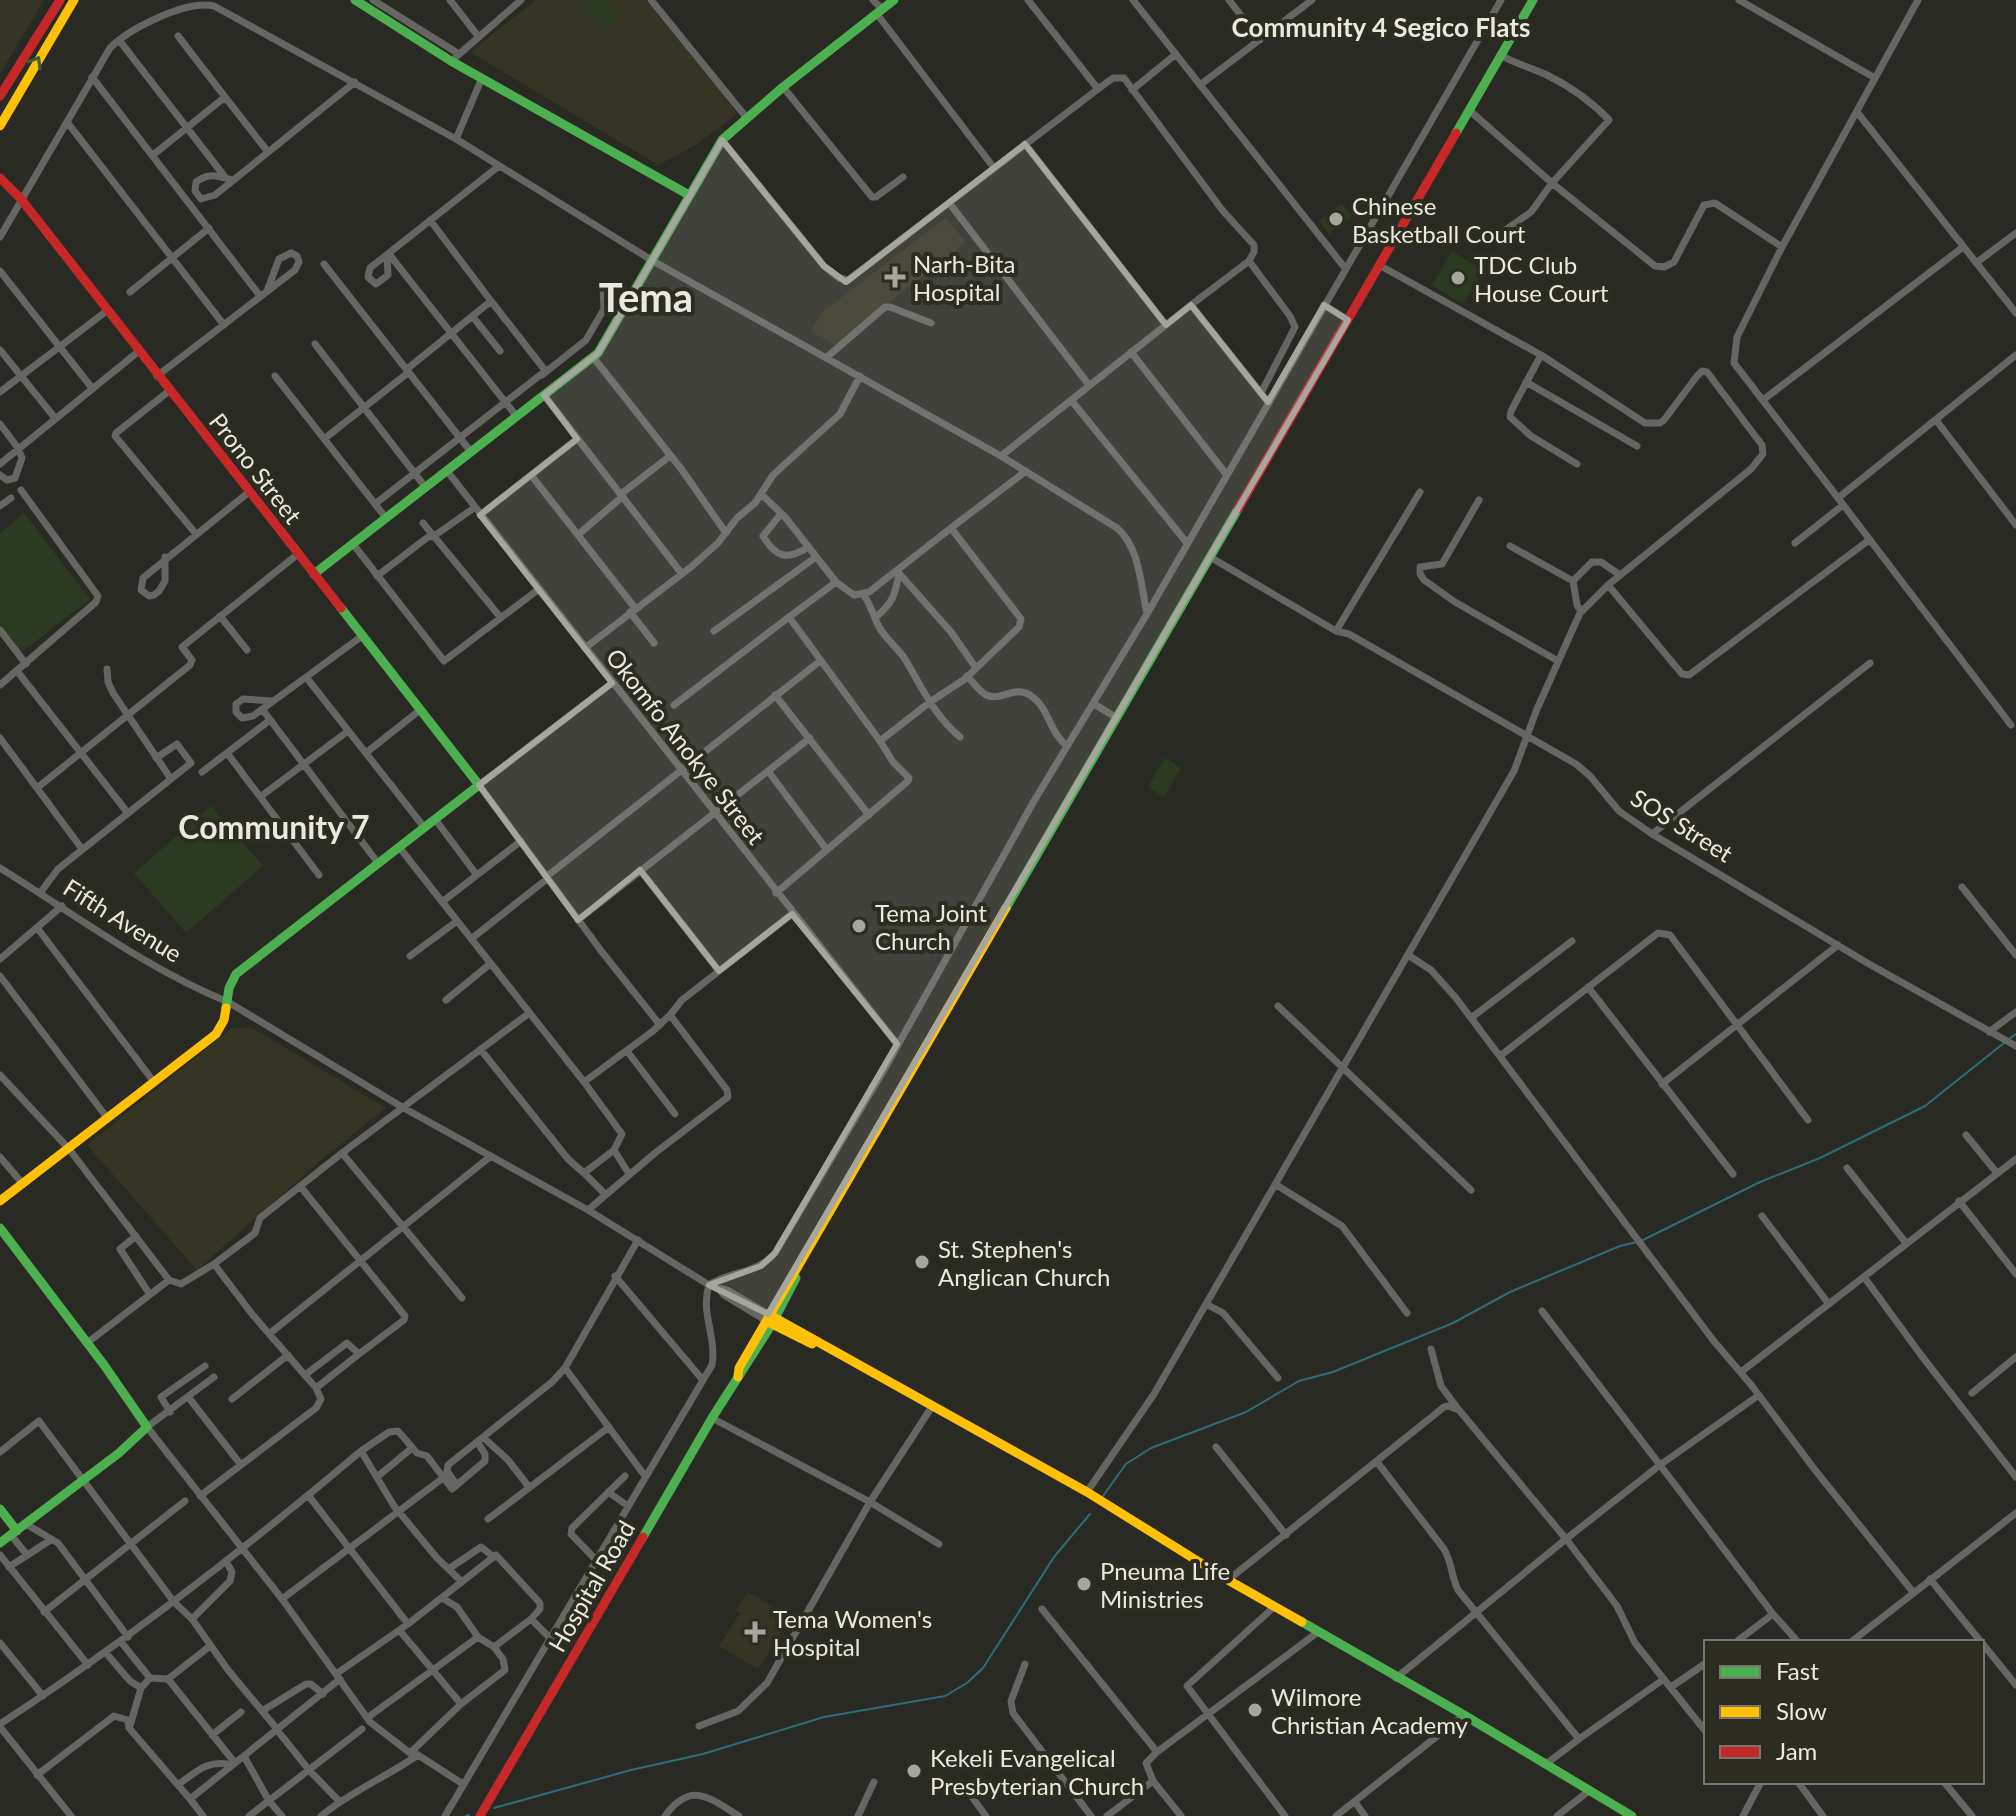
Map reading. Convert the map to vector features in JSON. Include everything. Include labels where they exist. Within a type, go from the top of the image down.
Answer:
[{"type":"main road","points":[[0,96],[60,0]]},
{"type":"main road","points":[[0,126],[74,0]]},
{"type":"main road","points":[[355,0],[455,57],[482,78],[689,195]]},
{"type":"main road","points":[[314,574],[593,357],[615,327],[722,140],[746,117],[894,0]]},
{"type":"main road","name":"Hospital Road","points":[[480,1816],[712,1418],[744,1371],[799,1271],[800,1263],[1533,0]]},
{"type":"main road","name":"Prono Street","points":[[0,178],[21,199],[479,785]]},
{"type":"main road","points":[[0,1201],[216,1034],[225,1019],[228,987],[236,974],[479,785]]},
{"type":"main road","points":[[0,1228],[147,1427],[83,1481],[0,1543]]},
{"type":"main road","points":[[770,1319],[827,1347],[1087,1492],[1228,1580],[1464,1715],[1632,1816]]},
{"type":"main road","points":[[0,1509],[14,1533]]},
{"type":"street","points":[[373,0],[455,57],[519,1]]},
{"type":"street","points":[[383,0],[390,10]]},
{"type":"street","points":[[450,0],[478,36]]},
{"type":"street","points":[[651,0],[746,117]]},
{"type":"street","points":[[873,0],[994,168]]},
{"type":"street","points":[[1028,0],[1098,89]]},
{"type":"street","points":[[1133,0],[1345,268]]},
{"type":"street","points":[[1229,0],[1260,40]]},
{"type":"street","points":[[1200,85],[1312,0]]},
{"type":"street","points":[[445,1816],[712,1365],[715,1351],[705,1308],[709,1285],[720,1278],[761,1266],[775,1253],[884,1070],[1067,746],[1147,614],[1501,0]]},
{"type":"street","points":[[1739,0],[1875,78]]},
{"type":"street","points":[[1918,0],[1782,247],[1737,337],[1735,366],[2011,725]]},
{"type":"street","points":[[0,237],[110,48],[152,20],[206,3],[263,31],[456,139],[653,261],[1001,456],[1117,528],[1127,537],[1133,553],[1147,614]]},
{"type":"street","points":[[178,36],[268,152]]},
{"type":"street","points":[[119,40],[229,180]]},
{"type":"street","points":[[1132,90],[1176,54]]},
{"type":"street","points":[[1494,238],[1531,212],[1552,183],[1609,120],[1590,101],[1569,87],[1500,55]]},
{"type":"street","points":[[92,77],[263,294]]},
{"type":"street","points":[[722,140],[824,266],[846,281],[1098,89],[1117,77],[1127,80],[1223,211],[1254,245],[1254,255],[1001,456]]},
{"type":"street","points":[[456,139],[482,78]]},
{"type":"street","points":[[229,180],[218,175],[205,176],[196,182],[195,191],[201,199],[207,199],[355,82]]},
{"type":"street","points":[[783,87],[872,197],[903,177]]},
{"type":"street","points":[[153,155],[225,97]]},
{"type":"street","points":[[1469,110],[1552,183],[1657,267],[1667,267],[1674,262],[1704,205],[1708,203],[1715,203],[1782,247]]},
{"type":"street","points":[[1857,112],[2016,313]]},
{"type":"street","points":[[67,122],[224,325]]},
{"type":"street","points":[[1025,144],[1166,325]]},
{"type":"street","points":[[499,166],[388,255],[517,417]]},
{"type":"street","points":[[950,204],[1089,385]]},
{"type":"street","points":[[430,220],[544,369],[542,375]]},
{"type":"street","points":[[130,292],[209,228]]},
{"type":"street","points":[[1976,263],[2016,233]]},
{"type":"street","points":[[1763,400],[1963,247]]},
{"type":"street","points":[[157,376],[295,270],[299,262],[297,256],[291,253],[279,259],[263,294]]},
{"type":"street","points":[[1249,261],[1295,327],[1261,393]]},
{"type":"street","points":[[324,264],[471,452]]},
{"type":"street","points":[[1087,1492],[1154,1394],[1514,771],[1532,719],[1581,611],[1608,585],[1751,469],[1763,454],[1762,445],[1707,372],[1702,371],[1697,376],[1660,423],[1645,423],[1541,355],[1379,265]]},
{"type":"street","points":[[0,271],[92,388]]},
{"type":"street","points":[[375,504],[586,340],[604,309],[603,288]]},
{"type":"street","points":[[324,439],[491,301]]},
{"type":"street","points":[[1191,305],[1268,402]]},
{"type":"street","points":[[1324,305],[1348,320]]},
{"type":"street","points":[[827,357],[885,307],[931,323]]},
{"type":"street","points":[[0,392],[108,310]]},
{"type":"street","points":[[473,317],[500,351]]},
{"type":"street","points":[[315,344],[426,488]]},
{"type":"street","points":[[0,350],[55,418]]},
{"type":"street","points":[[0,464],[139,351]]},
{"type":"street","points":[[1131,352],[1226,474]]},
{"type":"street","points":[[1541,355],[1511,411],[1512,420],[1531,436],[1577,464]]},
{"type":"street","points":[[1795,543],[2016,355]]},
{"type":"street","points":[[593,357],[726,533]]},
{"type":"street","points":[[275,376],[386,518]]},
{"type":"street","points":[[585,648],[682,574],[726,533],[761,494],[773,475],[840,414],[860,376]]},
{"type":"street","points":[[1526,382],[1637,446]]},
{"type":"street","points":[[169,391],[115,436],[196,534]]},
{"type":"street","points":[[544,395],[682,574]]},
{"type":"street","points":[[1071,400],[1187,543]]},
{"type":"street","points":[[1936,420],[2016,525]]},
{"type":"street","points":[[0,424],[18,448],[22,464],[15,478],[7,480],[0,475]]},
{"type":"street","points":[[377,576],[428,537],[477,512],[577,439]]},
{"type":"street","points":[[579,534],[670,456]]},
{"type":"street","name":"Okomfo Anokye Street","points":[[447,471],[713,814],[897,1044]]},
{"type":"street","points":[[761,494],[785,517],[836,582],[854,595],[864,595],[898,572],[1026,471]]},
{"type":"street","points":[[531,475],[579,534],[654,643]]},
{"type":"street","points":[[0,685],[96,602],[98,596],[21,490]]},
{"type":"street","points":[[165,557],[163,586],[149,596],[141,590],[143,578],[165,557],[249,492]]},
{"type":"street","points":[[1336,631],[1420,492]]},
{"type":"street","points":[[1479,500],[1442,564],[1420,567],[1420,574],[1455,602],[1558,661]]},
{"type":"street","points":[[780,515],[763,536],[768,544],[788,557],[807,548]]},
{"type":"street","points":[[423,523],[501,618]]},
{"type":"street","points":[[880,741],[967,676],[1019,627],[1021,619],[951,528]]},
{"type":"street","points":[[1608,585],[1682,674],[1689,675],[1869,540]]},
{"type":"street","points":[[353,544],[444,661],[539,589]]},
{"type":"street","points":[[1510,546],[1573,581]]},
{"type":"street","points":[[37,788],[192,664],[182,647],[298,554]]},
{"type":"street","points":[[714,631],[816,557]]},
{"type":"street","name":"SOS Street","points":[[1210,557],[1336,631],[1349,634],[1528,736],[1584,770],[1619,811],[1652,834],[2016,1046]]},
{"type":"street","points":[[1573,581],[1592,562],[1601,562],[1620,575]]},
{"type":"street","points":[[876,617],[897,593],[898,572]]},
{"type":"street","points":[[898,572],[951,632],[976,668]]},
{"type":"street","points":[[1573,581],[1581,611]]},
{"type":"street","points":[[674,705],[836,582]]},
{"type":"street","points":[[864,595],[879,626],[902,655],[917,684],[960,737]]},
{"type":"street","points":[[220,616],[247,650]]},
{"type":"street","points":[[776,893],[909,778],[893,762],[789,617]]},
{"type":"street","points":[[0,630],[26,664]]},
{"type":"street","points":[[273,701],[243,699],[236,707],[242,718],[253,716],[362,636]]},
{"type":"street","points":[[471,939],[680,769],[820,661]]},
{"type":"street","points":[[1652,834],[1870,663]]},
{"type":"street","points":[[107,669],[108,682],[127,716],[171,779]]},
{"type":"street","points":[[17,671],[127,812]]},
{"type":"street","points":[[967,676],[985,694],[996,697],[1010,691],[1022,691],[1032,696],[1042,707],[1056,738],[1067,746]]},
{"type":"street","points":[[306,677],[424,827]]},
{"type":"street","points":[[612,683],[479,785],[660,1025]]},
{"type":"street","points":[[775,695],[869,815]]},
{"type":"street","points":[[1094,704],[1117,718]]},
{"type":"street","points":[[262,709],[378,863]]},
{"type":"street","points":[[367,752],[420,710]]},
{"type":"street","points":[[202,772],[270,720]]},
{"type":"street","points":[[260,797],[348,731]]},
{"type":"street","points":[[0,738],[82,849]]},
{"type":"street","points":[[578,920],[810,738]]},
{"type":"street","points":[[40,893],[58,869],[190,765],[191,761],[175,744],[156,758]]},
{"type":"street","points":[[227,753],[319,875]]},
{"type":"street","points":[[768,771],[827,850]]},
{"type":"street","points":[[435,819],[476,874]]},
{"type":"street","points":[[442,902],[521,841]]},
{"type":"street","points":[[399,847],[622,1134],[614,1150],[584,1173]]},
{"type":"street","name":"Fifth Avenue","points":[[0,868],[141,957],[206,994],[228,1002],[402,1107],[588,1210],[709,1285],[727,1290],[770,1319]]},
{"type":"street","points":[[640,870],[719,971]]},
{"type":"street","points":[[1962,887],[2016,955]]},
{"type":"street","points":[[0,959],[62,906]]},
{"type":"street","points":[[584,1082],[660,1025],[682,1000],[792,914]]},
{"type":"street","points":[[410,956],[457,921]]},
{"type":"street","points":[[38,929],[154,1082]]},
{"type":"street","points":[[1500,1056],[1658,933],[1666,932],[1808,1120]]},
{"type":"street","points":[[1471,1018],[1572,941]]},
{"type":"street","points":[[1662,1084],[1838,945]]},
{"type":"street","points":[[1408,955],[1431,970],[1471,1018],[1713,1340],[1913,1592]]},
{"type":"street","points":[[446,1000],[490,964]]},
{"type":"street","points":[[1,981],[108,1119]]},
{"type":"street","points":[[1588,987],[1733,1174]]},
{"type":"street","points":[[1278,1006],[1471,1190]]},
{"type":"street","points":[[1989,1032],[2016,1012]]},
{"type":"street","points":[[0,1075],[69,1149],[169,1280],[181,1284],[255,1233],[260,1218],[528,1014]]},
{"type":"street","points":[[588,1210],[728,1097],[727,1090],[670,1015]]},
{"type":"street","points":[[481,1050],[568,1159],[605,1194]]},
{"type":"street","points":[[627,1051],[675,1114]]},
{"type":"street","points":[[1966,1135],[1997,1173]]},
{"type":"street","points":[[614,1150],[629,1174]]},
{"type":"street","points":[[342,1153],[462,1298]]},
{"type":"street","points":[[269,1334],[491,1156]]},
{"type":"street","points":[[0,1157],[23,1184]]},
{"type":"street","points":[[1741,1372],[2016,1159]]},
{"type":"street","points":[[1847,1168],[1906,1243]]},
{"type":"street","points":[[1275,1184],[1342,1226],[1407,1313]]},
{"type":"street","points":[[300,1186],[362,1260],[405,1318],[316,1388]]},
{"type":"street","points":[[1959,1201],[2016,1274]]},
{"type":"street","points":[[1762,1216],[1828,1303]]},
{"type":"street","points":[[136,1236],[120,1249],[149,1293]]},
{"type":"street","points":[[457,1485],[447,1468],[565,1368],[638,1240]]},
{"type":"street","points":[[200,1496],[316,1408],[321,1399],[316,1388],[214,1264]]},
{"type":"street","points":[[615,1276],[702,1379]]},
{"type":"street","points":[[1864,1277],[2016,1477]]},
{"type":"street","points":[[87,1343],[169,1280]]},
{"type":"street","points":[[1206,1304],[1223,1313],[1278,1378]]},
{"type":"street","points":[[1542,1311],[1773,1614],[1796,1640]]},
{"type":"street","points":[[305,1375],[347,1343],[359,1354]]},
{"type":"street","points":[[1431,1349],[1441,1386],[1566,1539],[1617,1606],[1635,1643],[1704,1729]]},
{"type":"street","points":[[232,1399],[288,1355]]},
{"type":"street","points":[[1972,1393],[2016,1357]]},
{"type":"street","points":[[170,1412],[161,1397],[205,1366]]},
{"type":"street","points":[[565,1368],[645,1476]]},
{"type":"street","points":[[214,1377],[147,1427],[282,1599],[367,1718],[414,1754],[463,1784]]},
{"type":"street","points":[[1396,1678],[1660,1465],[1759,1395]]},
{"type":"street","points":[[189,1398],[241,1465]]},
{"type":"street","points":[[699,1726],[738,1711],[767,1683],[870,1502],[933,1405]]},
{"type":"street","points":[[1228,1580],[1444,1407],[1459,1410]]},
{"type":"street","points":[[712,1418],[870,1502],[939,1544]]},
{"type":"street","points":[[0,1452],[39,1421],[174,1602],[192,1619],[309,1770],[339,1801]]},
{"type":"street","points":[[488,1519],[609,1427]]},
{"type":"street","points":[[71,1816],[0,1726],[106,1653],[227,1563],[361,1451],[393,1430],[398,1431],[412,1448],[427,1456],[452,1489],[486,1458],[481,1440]]},
{"type":"street","points":[[481,1440],[508,1460],[529,1487]]},
{"type":"street","points":[[1216,1447],[1286,1535]]},
{"type":"street","points":[[377,1477],[412,1448]]},
{"type":"street","points":[[361,1451],[399,1512],[437,1558],[462,1582]]},
{"type":"street","points":[[1377,1462],[1444,1549],[1451,1562],[1452,1578],[1458,1590],[1579,1739]]},
{"type":"street","points":[[597,1561],[571,1534],[572,1528],[625,1476]]},
{"type":"street","points":[[282,1599],[443,1478]]},
{"type":"street","points":[[608,1492],[628,1506]]},
{"type":"street","points":[[308,1495],[406,1626]]},
{"type":"street","points":[[44,1612],[185,1501]]},
{"type":"street","points":[[1853,1640],[2016,1513]]},
{"type":"street","points":[[26,1524],[49,1541],[58,1543],[128,1637]]},
{"type":"street","points":[[14,1533],[27,1555]]},
{"type":"street","points":[[9,1567],[49,1541]]},
{"type":"street","points":[[450,1568],[481,1547],[494,1557],[500,1557],[540,1603],[540,1609],[531,1619],[494,1647]]},
{"type":"street","points":[[0,1555],[88,1665]]},
{"type":"street","points":[[190,1799],[323,1694],[338,1677],[494,1557]]},
{"type":"street","points":[[192,1619],[230,1581],[232,1572],[227,1563]]},
{"type":"street","points":[[1930,1579],[1980,1640]]},
{"type":"street","points":[[321,1816],[359,1788],[383,1779],[414,1754],[461,1704],[505,1670],[503,1659],[494,1647],[478,1637],[457,1607],[442,1598]]},
{"type":"street","points":[[1274,1607],[1187,1686],[1285,1816]]},
{"type":"street","points":[[1042,1609],[1157,1752]]},
{"type":"street","points":[[1739,1640],[1773,1614]]},
{"type":"street","points":[[531,1619],[551,1639]]},
{"type":"street","points":[[406,1626],[400,1631],[461,1704]]},
{"type":"street","points":[[1181,1816],[1153,1781],[1146,1763],[1318,1632]]},
{"type":"street","points":[[367,1718],[478,1637]]},
{"type":"street","points":[[121,1642],[150,1678],[168,1679],[210,1646]]},
{"type":"street","points":[[0,1643],[43,1696]]},
{"type":"street","points":[[1984,1645],[2016,1685]]},
{"type":"street","points":[[106,1653],[130,1681],[141,1688]]},
{"type":"street","points":[[1025,1664],[1011,1701],[1013,1713],[1091,1816]]},
{"type":"street","points":[[1671,1687],[1704,1664]]},
{"type":"street","points":[[129,1728],[141,1688],[150,1678]]},
{"type":"street","points":[[168,1679],[233,1764]]},
{"type":"street","points":[[1546,1764],[1664,1679]]},
{"type":"street","points":[[262,1711],[306,1684],[311,1684],[323,1694]]},
{"type":"street","points":[[212,1735],[241,1712]]},
{"type":"street","points":[[1336,1816],[1464,1715]]},
{"type":"street","points":[[37,1775],[114,1716],[128,1720],[129,1728],[203,1816]]},
{"type":"street","points":[[249,1816],[362,1729]]},
{"type":"street","points":[[244,1756],[269,1801],[282,1816]]},
{"type":"street","points":[[179,1784],[209,1764],[233,1764]]},
{"type":"street","points":[[1107,1816],[1153,1781]]},
{"type":"street","points":[[858,1816],[874,1782]]},
{"type":"street","points":[[1743,1816],[1756,1784]]},
{"type":"street","points":[[1799,1784],[1823,1816]]},
{"type":"street","points":[[1946,1784],[1972,1816]]},
{"type":"street","points":[[963,1785],[986,1816]]},
{"type":"street","points":[[1557,1816],[1590,1790]]},
{"type":"street","points":[[665,1816],[675,1804],[693,1794],[704,1795],[739,1816]]},
{"type":"street","points":[[1355,1802],[1365,1816]]},
{"type":"highlighted area","points":[[722,140],[824,266],[846,282],[1025,144],[1166,325],[1191,305],[1268,402],[1324,305],[1348,320],[768,1314],[709,1285],[761,1266],[775,1253],[897,1044],[792,914],[719,971],[640,870],[578,920],[479,785],[612,683],[480,515],[577,439],[544,395],[598,353]]},
{"type":"shaded area","points":[[0,0],[44,0],[0,74]]},
{"type":"shaded area","points":[[536,0],[645,0],[737,114],[696,145],[658,165],[470,52]]},
{"type":"shaded area","name":"Narh-Bita Hospital","points":[[946,218],[966,242],[834,345],[811,331],[822,312]]},
{"type":"shaded area","points":[[232,1028],[252,1028],[386,1108],[322,1159],[197,1270],[87,1145]]},
{"type":"shaded area","name":"Tema Women's Hospital","points":[[748,1592],[791,1617],[758,1669],[719,1646],[740,1613],[736,1611]]},
{"type":"green space","points":[[588,0],[608,0],[621,16],[602,31],[581,5]]},
{"type":"green space","name":"Chinese Basketball Court","points":[[1342,203],[1352,216],[1329,234],[1319,221]]},
{"type":"green space","name":"TDC Club House Court","points":[[1452,251],[1484,271],[1463,304],[1432,285]]},
{"type":"green space","points":[[24,513],[90,599],[22,652],[0,625],[0,533]]},
{"type":"green space","points":[[1165,758],[1181,768],[1164,797],[1148,786]]},
{"type":"green space","points":[[211,806],[263,866],[186,933],[134,873]]},
{"type":"waterway","points":[[2009,1039],[2016,1034]]},
{"type":"waterway","points":[[1643,1240],[1925,1106],[2004,1043]]},
{"type":"waterway","points":[[1103,1496],[1126,1464],[1151,1448],[1246,1412],[1299,1381],[1333,1372],[1453,1323],[1510,1292],[1620,1246],[1637,1242]]},
{"type":"waterway","points":[[494,1808],[631,1770],[703,1754],[824,1717],[945,1696],[967,1683],[983,1668],[1054,1557],[1090,1514]]},
{"type":"traffic: fast","points":[[355,0],[451,61],[689,195]]},
{"type":"traffic: fast","points":[[314,574],[598,353],[722,140],[783,87],[894,0]]},
{"type":"traffic: fast","points":[[1456,133],[1533,0]]},
{"type":"traffic: fast","points":[[1006,908],[1238,509]]},
{"type":"traffic: fast","points":[[226,1008],[229,988],[236,974],[479,785],[341,608]]},
{"type":"traffic: fast","points":[[0,1228],[147,1427],[119,1453],[0,1543]]},
{"type":"traffic: fast","points":[[643,1537],[712,1418],[772,1324],[796,1278]]},
{"type":"traffic: fast","points":[[0,1509],[17,1531]]},
{"type":"traffic: fast","points":[[1302,1622],[1632,1816]]},
{"type":"traffic: slow","points":[[0,126],[74,0]]},
{"type":"traffic: slow","points":[[738,1377],[739,1368],[1006,908]]},
{"type":"traffic: slow","points":[[0,1201],[216,1034],[224,1020],[226,1008]]},
{"type":"traffic: slow","points":[[768,1314],[1087,1492],[1302,1622]]},
{"type":"traffic: slow","points":[[768,1322],[812,1344]]},
{"type":"traffic: jam","points":[[0,96],[60,0]]},
{"type":"traffic: jam","points":[[1238,509],[1456,133]]},
{"type":"traffic: jam","points":[[0,178],[21,199],[341,608]]},
{"type":"traffic: jam","points":[[480,1816],[643,1537]]},
{"type":"place","name":"Chinese Basketball Court","points":[[1336,219]]},
{"type":"place","name":"Narh-Bita Hospital","points":[[895,277]]},
{"type":"place","name":"TDC Club House Court","points":[[1458,278]]},
{"type":"place","name":"Tema Joint Church","points":[[859,926]]},
{"type":"place","name":"St. Stephen's Anglican Church","points":[[922,1262]]},
{"type":"place","name":"Pneuma Life Ministries","points":[[1084,1584]]},
{"type":"place","name":"Tema Women's Hospital","points":[[755,1632]]},
{"type":"place","name":"Wilmore Christian Academy","points":[[1255,1710]]},
{"type":"place","name":"Kekeli Evangelical Presbyterian Church","points":[[914,1771]]},
{"type":"district","name":"Community 4 Segico Flats","points":[[1381,27]]},
{"type":"district","name":"Tema","points":[[646,297]]},
{"type":"district","name":"Community 7","points":[[274,826]]}]
